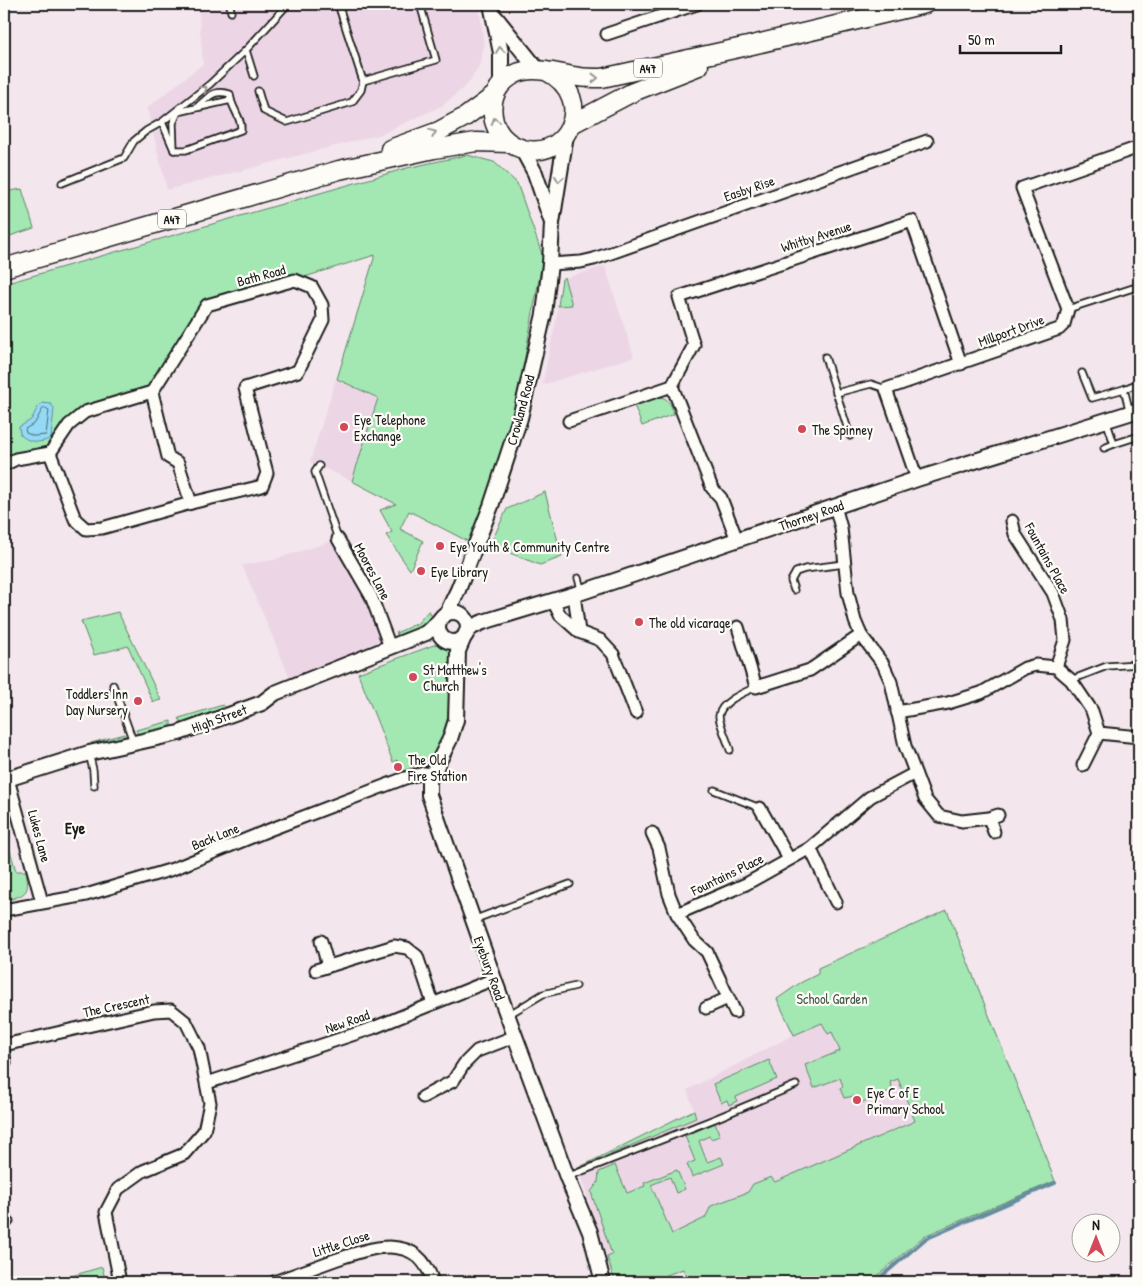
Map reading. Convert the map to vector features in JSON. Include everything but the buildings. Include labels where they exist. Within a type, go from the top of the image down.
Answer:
[{"type":"highway","name":"A47","points":[[542,70],[580,78],[602,78],[925,4]]},
{"type":"highway","name":"A47","points":[[569,129],[632,92],[748,46]]},
{"type":"highway","points":[[523,70],[542,70],[558,77],[567,87],[572,98],[574,111],[569,129],[557,143],[546,149],[534,151],[516,146],[501,136],[495,126],[492,105],[498,90],[511,76],[523,70]]},
{"type":"highway","name":"A47","points":[[339,170],[439,131],[465,117],[498,90]]},
{"type":"highway","name":"A47","points":[[4,268],[339,170],[434,148],[476,142],[516,146]]},
{"type":"street","points":[[607,34],[619,26],[697,4]]},
{"type":"street","points":[[492,10],[542,70]]},
{"type":"street","points":[[492,10],[501,52],[498,90]]},
{"type":"street","name":"Crowland Road","points":[[446,624],[494,497],[520,418],[539,349],[550,264],[552,223],[569,129]]},
{"type":"street","name":"Easby Rise","points":[[550,264],[582,262],[927,141]]},
{"type":"street","name":"Crowland Road","points":[[516,146],[535,172],[552,223]]},
{"type":"street","points":[[1068,309],[1022,188],[1139,147]]},
{"type":"street","name":"Whitby Avenue","points":[[672,386],[694,345],[679,297],[912,221],[961,364]]},
{"type":"street","name":"Bath Road","points":[[50,453],[75,519],[86,529],[102,528],[191,503],[262,486],[267,473],[245,388],[298,371],[323,320],[322,305],[312,286],[295,280],[207,305],[152,392]]},
{"type":"street","name":"Millport Drive","points":[[886,389],[1058,329],[1064,324],[1068,309]]},
{"type":"street","points":[[569,421],[672,386],[712,488],[721,498],[737,540]]},
{"type":"street","points":[[886,389],[917,479]]},
{"type":"street","points":[[4,465],[16,459],[50,453],[70,425],[85,412],[152,392],[168,457],[178,463],[191,503]]},
{"type":"street","name":"Thorney Road","points":[[446,624],[456,642],[472,627],[553,601],[578,588],[737,540],[917,479],[1135,412]]},
{"type":"street","points":[[835,506],[841,528],[848,593],[861,635],[883,664],[891,682],[896,712],[905,746],[925,799],[939,816],[962,821],[994,817],[994,832]]},
{"type":"street","name":"Fountains Place","points":[[1012,522],[1015,534],[1053,592],[1063,620],[1065,640],[1056,667]]},
{"type":"street","name":"Moores Lane","points":[[338,539],[371,596],[390,647]]},
{"type":"street","points":[[578,588],[579,632]]},
{"type":"street","points":[[553,601],[560,615],[579,632],[600,640],[614,654],[636,714]]},
{"type":"street","points":[[446,624],[484,622]]},
{"type":"street","points":[[446,624],[468,624],[465,635]]},
{"type":"street","points":[[446,624],[458,651]]},
{"type":"street","name":"High Street","points":[[6,779],[89,754],[179,733],[220,719],[262,703],[275,692],[446,624]]},
{"type":"street","points":[[738,627],[756,687],[810,670],[861,635]]},
{"type":"street","name":"Eyebury Road","points":[[465,635],[458,651],[456,720],[450,739],[432,774],[428,787],[429,795],[472,920],[567,1177],[590,1232],[603,1282]]},
{"type":"street","points":[[896,712],[948,703],[981,693],[1025,668],[1036,665],[1056,667],[1071,680],[1092,711],[1100,733],[1083,765]]},
{"type":"street","points":[[1100,733],[1139,737]]},
{"type":"street","name":"Back Lane","points":[[4,910],[86,895],[173,869],[405,778],[424,773],[432,774]]},
{"type":"street","name":"Fountains Place","points":[[677,914],[746,884],[810,848],[870,797],[915,773]]},
{"type":"street","name":"Lukes Lane","points":[[6,779],[42,902]]},
{"type":"street","points":[[760,808],[789,859]]},
{"type":"street","points":[[652,833],[659,848],[669,894],[677,914],[694,940],[707,952],[735,1012]]},
{"type":"street","points":[[810,848],[836,902]]},
{"type":"street","points":[[321,941],[328,966]]},
{"type":"street","points":[[316,970],[394,946],[407,948],[417,956],[433,1004]]},
{"type":"street","name":"New Road","points":[[207,1083],[373,1028],[494,979]]},
{"type":"street","points":[[706,1008],[728,998]]},
{"type":"street","name":"The Crescent","points":[[4,1045],[154,1011],[171,1010],[186,1022],[195,1039],[199,1048],[210,1103],[204,1131],[184,1154],[143,1171],[118,1189],[106,1212],[120,1282]]},
{"type":"street","points":[[423,1096],[453,1081],[464,1064],[477,1051],[516,1036]]},
{"type":"street","name":"Little Close","points":[[274,1282],[379,1246],[398,1248],[416,1254],[429,1269],[433,1282]]},
{"type":"lane","points":[[230,4],[231,12]]},
{"type":"lane","points":[[62,183],[124,158],[134,141],[146,131],[162,122],[210,84],[246,50],[288,4]]},
{"type":"lane","points":[[258,91],[264,110],[287,122],[352,102],[361,90],[363,81],[338,4]]},
{"type":"lane","points":[[363,81],[436,60],[420,4]]},
{"type":"lane","points":[[246,50],[254,76]]},
{"type":"lane","points":[[174,150],[186,150],[241,130],[242,123],[233,108],[230,94],[220,91],[213,93],[196,107]]},
{"type":"lane","points":[[174,150],[172,123],[178,112],[231,100]]},
{"type":"lane","points":[[162,122],[174,150]]},
{"type":"lane","points":[[1068,309],[1133,288]]},
{"type":"lane","points":[[824,357],[850,436]]},
{"type":"lane","points":[[1082,373],[1092,398],[1139,384]]},
{"type":"lane","points":[[836,393],[871,384],[886,389]]},
{"type":"lane","points":[[1124,390],[1135,412]]},
{"type":"lane","points":[[1106,420],[1114,444]]},
{"type":"lane","points":[[1104,448],[1139,436]]},
{"type":"lane","points":[[319,466],[315,472],[338,539]]},
{"type":"lane","points":[[794,590],[791,581],[796,572],[844,564]]},
{"type":"lane","points":[[1071,680],[1107,666],[1139,664]]},
{"type":"lane","points":[[113,685],[134,744]]},
{"type":"lane","points":[[730,750],[719,716],[722,709],[735,697],[756,687]]},
{"type":"lane","points":[[89,754],[94,786]]},
{"type":"lane","points":[[714,790],[760,808]]},
{"type":"lane","points":[[472,920],[570,884]]},
{"type":"lane","points":[[508,1015],[543,994],[576,986]]},
{"type":"lane","points":[[567,1177],[718,1118],[796,1085]]},
{"type":"shaded area","points":[[198,4],[479,4],[484,46],[479,66],[468,84],[442,106],[381,134],[167,190],[147,108],[203,64]]},
{"type":"shaded area","points":[[605,266],[634,357],[542,385],[556,320],[562,279]]},
{"type":"shaded area","points":[[336,379],[378,398],[352,481],[310,462]]},
{"type":"shaded area","points":[[338,539],[390,647],[293,685],[242,565],[273,560]]},
{"type":"shaded area","name":"Eye C of E Primary School","points":[[947,910],[1055,1181],[816,1282],[689,1282],[683,1269],[648,1282],[615,1282],[578,1168],[694,1110],[687,1090],[793,1035],[777,999],[800,983],[818,974],[818,968]]},
{"type":"green space","points":[[467,155],[494,162],[517,183],[543,257],[519,390],[500,463],[471,543],[409,511],[400,529],[423,541],[410,570],[386,535],[392,532],[380,510],[396,504],[352,481],[378,398],[337,379],[375,255],[207,305],[152,392],[70,425],[50,453],[4,465],[4,284],[407,168]]},
{"type":"green space","points":[[22,189],[34,228],[4,238],[4,192]]},
{"type":"green space","points":[[564,277],[572,305],[558,306],[562,279]]},
{"type":"green space","points":[[656,397],[666,399],[672,407],[674,414],[642,426],[634,405]]},
{"type":"green space","points":[[545,492],[562,557],[540,565],[490,545],[507,509]]},
{"type":"green space","points":[[429,610],[433,620],[427,627],[399,637],[396,633],[418,623]]},
{"type":"green space","points":[[118,612],[161,700],[153,702],[128,646],[94,655],[81,621]]},
{"type":"green space","points":[[442,642],[449,646],[452,653],[451,720],[448,730],[436,752],[427,761],[402,772],[397,760],[393,762],[358,673]]},
{"type":"green space","points":[[223,705],[225,711],[183,726],[179,718]]},
{"type":"green space","points":[[171,721],[171,729],[148,731],[140,738],[136,730]]},
{"type":"green space","points":[[124,734],[127,740],[92,746],[91,743]]},
{"type":"green space","points":[[4,830],[16,871],[26,871],[27,877],[27,886],[24,893],[11,899],[4,876]]},
{"type":"green space","name":"Eye C of E Primary School","points":[[947,910],[1055,1181],[924,1236],[870,1282],[689,1282],[683,1269],[648,1282],[615,1282],[607,1257],[612,1255],[591,1192],[598,1182],[599,1172],[615,1165],[627,1193],[645,1186],[644,1183],[677,1170],[685,1189],[676,1193],[670,1177],[651,1185],[672,1234],[705,1218],[711,1206],[748,1192],[753,1184],[771,1177],[775,1182],[915,1121],[898,1079],[890,1082],[893,1090],[858,1104],[854,1096],[844,1098],[840,1088],[843,1086],[840,1078],[814,1088],[805,1065],[840,1051],[832,1032],[828,1034],[822,1023],[794,1035],[777,999],[800,983],[818,974],[818,968]]},
{"type":"green space","points":[[769,1060],[777,1079],[736,1097],[737,1101],[729,1105],[727,1100],[721,1103],[713,1084]]},
{"type":"green space","points":[[694,1110],[696,1118],[578,1168]]},
{"type":"green space","points":[[715,1123],[720,1136],[711,1139],[709,1136],[699,1141],[707,1162],[721,1157],[724,1164],[692,1177],[687,1164],[695,1161],[685,1136]]},
{"type":"green space","points":[[102,1267],[106,1282],[51,1282]]},
{"type":"water","points":[[42,403],[51,404],[54,408],[51,438],[35,442],[23,437],[20,434],[19,427],[31,420]]},
{"type":"waterway","points":[[875,1282],[925,1239],[1055,1183]]},
{"type":"place","name":"Eye Telephone Exchange","points":[[344,427]]},
{"type":"place","name":"The Spinney","points":[[802,429]]},
{"type":"place","name":"Eye Youth & Community Centre","points":[[440,546]]},
{"type":"place","name":"Eye Library","points":[[421,571]]},
{"type":"place","name":"The old vicarage","points":[[639,622]]},
{"type":"place","name":"St Matthew's Church","points":[[413,677]]},
{"type":"place","name":"Toddlers Inn Day Nursery","points":[[138,701]]},
{"type":"place","name":"The Old Fire Station","points":[[398,767]]},
{"type":"place","name":"Eye C of E Primary School","points":[[857,1100]]},
{"type":"district","name":"Eye","points":[[75,828]]},
{"type":"park label","name":"School Garden","points":[[832,998]]}]
